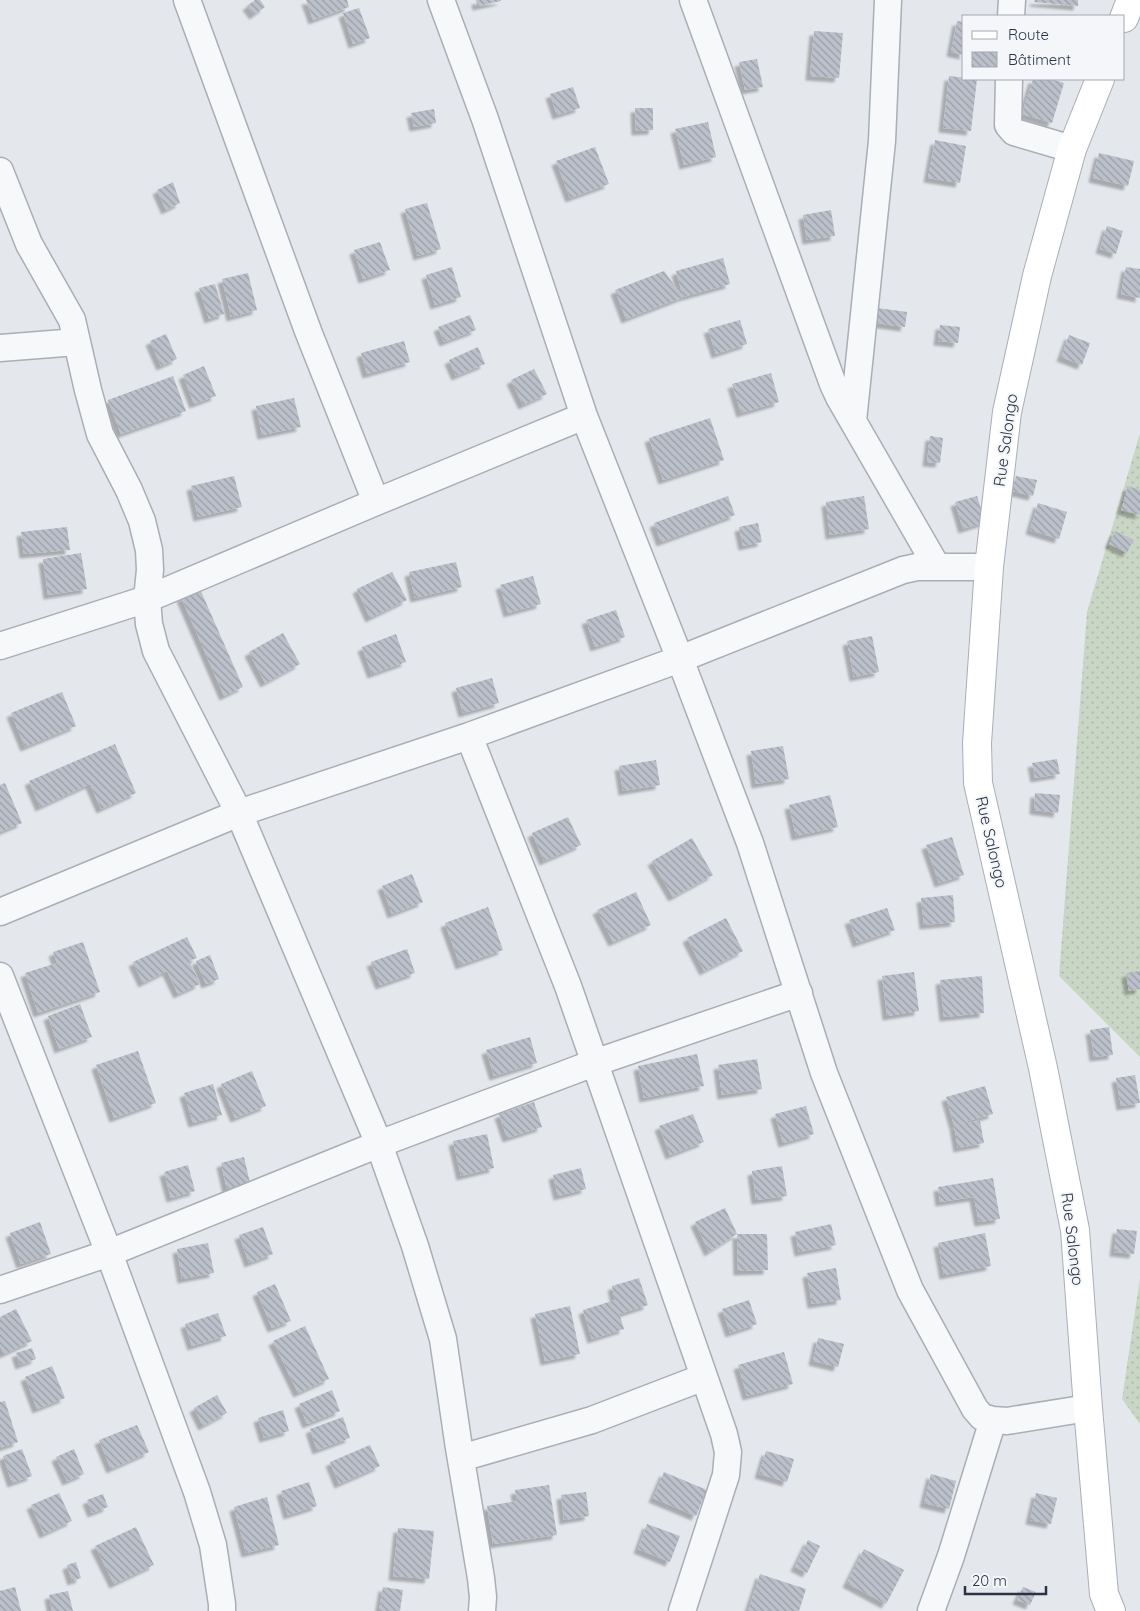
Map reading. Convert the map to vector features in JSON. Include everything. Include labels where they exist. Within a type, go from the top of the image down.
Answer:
[{"type":"street","points":[[187,0],[308,331],[376,502]]},
{"type":"street","points":[[441,0],[485,119],[584,416],[750,843],[824,1073],[910,1290],[974,1409],[982,1417],[1007,1421],[1088,1408]]},
{"type":"street","points":[[692,0],[833,384],[938,567]]},
{"type":"street","points":[[853,421],[882,141],[888,0]]},
{"type":"street","points":[[1011,15],[1012,0]]},
{"type":"street","points":[[1125,15],[1131,0]]},
{"type":"street","points":[[1009,80],[1008,125],[1014,132],[1072,149]]},
{"type":"street","name":"Rue Salongo","points":[[1100,80],[1072,149],[1037,276],[1007,412],[989,567],[977,743],[978,783],[1043,1068],[1075,1230],[1104,1594],[1111,1611]]},
{"type":"street","points":[[0,171],[29,244],[72,320],[100,434],[129,490],[142,521],[150,570],[147,598],[149,624],[156,651],[239,813],[379,1144],[415,1246],[443,1339],[481,1578],[482,1611]]},
{"type":"street","points":[[0,348],[77,342]]},
{"type":"street","points":[[0,646],[147,598],[584,416]]},
{"type":"street","points":[[0,912],[239,813],[469,736],[680,659],[903,570],[917,567],[989,567]]},
{"type":"street","points":[[469,736],[568,986],[724,1434],[728,1452],[726,1475],[682,1611]]},
{"type":"street","points":[[0,976],[109,1253],[197,1492],[213,1545],[222,1611]]},
{"type":"street","points":[[0,1290],[109,1253],[379,1144],[594,1063],[798,993]]},
{"type":"street","points":[[461,1458],[592,1420],[704,1377]]},
{"type":"street","points":[[931,1611],[951,1556],[993,1420]]},
{"type":"green space","points":[[1140,433],[1140,1057],[1059,976],[1087,612]]},
{"type":"green space","points":[[1140,1278],[1140,1424],[1122,1399]]},
{"type":"building","points":[[255,0],[260,0],[265,7],[254,15],[247,6]]},
{"type":"building","points":[[306,0],[347,0],[349,7],[313,20]]},
{"type":"building","points":[[476,0],[501,0],[501,1],[477,6]]},
{"type":"building","points":[[1035,0],[1078,0],[1078,6],[1034,2]]},
{"type":"building","points":[[359,8],[370,38],[353,44],[343,13]]},
{"type":"building","points":[[957,21],[962,22],[962,55],[951,52]]},
{"type":"building","points":[[814,31],[843,33],[839,78],[810,76]]},
{"type":"building","points":[[757,59],[763,87],[745,90],[739,62]]},
{"type":"building","points":[[949,76],[962,77],[962,80],[977,80],[971,131],[943,128]]},
{"type":"building","points":[[1033,80],[1054,80],[1064,83],[1052,123],[1022,114]]},
{"type":"building","points":[[573,87],[580,108],[557,115],[550,94]]},
{"type":"building","points":[[635,108],[653,108],[653,130],[636,131]]},
{"type":"building","points":[[434,109],[436,123],[414,127],[411,113]]},
{"type":"building","points":[[708,122],[716,157],[684,165],[675,129]]},
{"type":"building","points":[[935,140],[966,146],[960,183],[928,178]]},
{"type":"building","points":[[595,147],[609,184],[570,198],[556,161]]},
{"type":"building","points":[[1099,153],[1134,161],[1128,186],[1093,178]]},
{"type":"building","points":[[173,182],[180,203],[166,210],[157,190]]},
{"type":"building","points":[[427,203],[441,249],[418,256],[405,209]]},
{"type":"building","points":[[831,210],[835,236],[807,240],[803,215]]},
{"type":"building","points":[[1107,226],[1123,231],[1116,254],[1100,249]]},
{"type":"building","points":[[380,242],[390,270],[363,279],[354,250]]},
{"type":"building","points":[[723,258],[730,284],[683,297],[676,271]]},
{"type":"building","points":[[452,267],[461,297],[435,305],[426,275]]},
{"type":"building","points":[[1126,267],[1140,269],[1140,298],[1121,294]]},
{"type":"building","points":[[664,271],[683,297],[626,319],[615,290]]},
{"type":"building","points":[[248,273],[257,310],[231,317],[222,279]]},
{"type":"building","points":[[215,284],[224,314],[209,319],[199,288]]},
{"type":"building","points":[[878,308],[907,312],[905,327],[876,323]]},
{"type":"building","points":[[470,315],[476,330],[444,342],[438,327]]},
{"type":"building","points":[[740,320],[747,344],[716,354],[708,329]]},
{"type":"building","points":[[940,325],[960,327],[958,343],[938,341]]},
{"type":"building","points":[[166,334],[177,359],[161,366],[150,341]]},
{"type":"building","points":[[1069,335],[1090,343],[1082,365],[1061,357]]},
{"type":"building","points":[[404,341],[410,362],[367,374],[361,353]]},
{"type":"building","points":[[478,347],[485,364],[456,376],[449,360]]},
{"type":"building","points":[[204,366],[216,396],[194,404],[183,375]]},
{"type":"building","points":[[534,369],[547,394],[523,405],[511,380]]},
{"type":"building","points":[[771,373],[779,402],[741,413],[732,384]]},
{"type":"building","points":[[173,376],[186,411],[121,434],[108,400]]},
{"type":"building","points":[[294,398],[301,427],[262,435],[256,406]]},
{"type":"building","points":[[710,418],[724,460],[663,480],[649,438]]},
{"type":"building","points":[[930,436],[943,438],[940,463],[927,462]]},
{"type":"building","points":[[234,476],[242,507],[198,517],[191,486]]},
{"type":"building","points":[[1016,476],[1037,480],[1033,496],[1012,491]]},
{"type":"building","points":[[1128,486],[1140,490],[1140,515],[1121,510]]},
{"type":"building","points":[[728,496],[735,515],[661,542],[654,523]]},
{"type":"building","points":[[864,496],[869,529],[830,535],[826,502]]},
{"type":"building","points":[[977,496],[985,522],[963,529],[955,502]]},
{"type":"building","points":[[1038,503],[1067,512],[1059,539],[1030,530]]},
{"type":"building","points":[[758,523],[762,542],[743,546],[739,527]]},
{"type":"building","points":[[67,527],[70,550],[24,554],[21,532]]},
{"type":"building","points":[[1115,531],[1133,540],[1127,553],[1109,544]]},
{"type":"building","points":[[81,553],[87,589],[48,595],[43,559]]},
{"type":"building","points":[[456,562],[462,587],[415,598],[409,572]]},
{"type":"building","points":[[392,572],[407,600],[370,618],[357,589]]},
{"type":"building","points":[[533,576],[541,604],[508,613],[500,585]]},
{"type":"building","points":[[200,589],[243,687],[224,696],[181,597]]},
{"type":"building","points":[[616,610],[625,637],[595,647],[586,620]]},
{"type":"building","points":[[283,633],[300,664],[265,683],[249,652]]},
{"type":"building","points":[[396,634],[406,662],[372,674],[362,647]]},
{"type":"building","points":[[872,636],[879,672],[854,677],[847,641]]},
{"type":"building","points":[[492,678],[499,703],[463,713],[456,688]]},
{"type":"building","points":[[62,692],[76,726],[25,747],[11,713]]},
{"type":"building","points":[[115,744],[136,793],[101,809],[90,784],[40,807],[29,781]]},
{"type":"building","points":[[783,746],[789,779],[756,784],[751,751]]},
{"type":"building","points":[[1057,759],[1060,774],[1035,778],[1032,763]]},
{"type":"building","points":[[656,760],[660,785],[623,791],[619,766]]},
{"type":"building","points":[[5,783],[22,823],[0,832],[0,785]]},
{"type":"building","points":[[1035,793],[1060,795],[1058,813],[1034,810]]},
{"type":"building","points":[[830,795],[838,827],[796,836],[789,805]]},
{"type":"building","points":[[568,817],[581,845],[544,861],[532,833]]},
{"type":"building","points":[[952,837],[964,875],[939,883],[926,845]]},
{"type":"building","points":[[692,838],[713,875],[673,897],[652,861]]},
{"type":"building","points":[[412,874],[423,902],[392,914],[382,886]]},
{"type":"building","points":[[636,892],[651,925],[613,942],[597,910]]},
{"type":"building","points":[[953,895],[955,922],[924,925],[921,898]]},
{"type":"building","points":[[488,907],[503,950],[460,965],[445,923]]},
{"type":"building","points":[[887,908],[895,930],[857,943],[849,920]]},
{"type":"building","points":[[726,918],[743,951],[704,971],[687,938]]},
{"type":"building","points":[[187,937],[197,958],[189,961],[200,984],[178,994],[167,971],[143,983],[133,962]]},
{"type":"building","points":[[83,942],[100,992],[38,1013],[25,973],[57,963],[53,952]]},
{"type":"building","points":[[407,949],[415,973],[380,985],[371,962]]},
{"type":"building","points":[[210,955],[219,979],[206,984],[196,961]]},
{"type":"building","points":[[1140,971],[1140,989],[1129,991],[1126,973]]},
{"type":"building","points":[[914,972],[919,1011],[887,1016],[882,976]]},
{"type":"building","points":[[982,976],[984,1013],[944,1017],[940,980]]},
{"type":"building","points":[[80,1004],[92,1037],[59,1049],[48,1016]]},
{"type":"building","points":[[1109,1027],[1113,1055],[1094,1057],[1090,1030]]},
{"type":"building","points":[[530,1037],[537,1063],[494,1076],[486,1050]]},
{"type":"building","points":[[138,1051],[156,1103],[114,1118],[96,1065]]},
{"type":"building","points":[[697,1054],[704,1086],[644,1098],[638,1066]]},
{"type":"building","points":[[757,1059],[762,1089],[722,1095],[718,1065]]},
{"type":"building","points":[[252,1071],[266,1106],[235,1118],[221,1084]]},
{"type":"building","points":[[1135,1075],[1140,1103],[1121,1106],[1116,1078]]},
{"type":"building","points":[[213,1084],[222,1115],[193,1123],[184,1093]]},
{"type":"building","points":[[985,1086],[993,1114],[954,1125],[946,1097]]},
{"type":"building","points":[[534,1102],[542,1127],[507,1138],[499,1114]]},
{"type":"building","points":[[806,1106],[814,1134],[783,1143],[775,1114]]},
{"type":"building","points":[[693,1114],[704,1142],[670,1155],[659,1126]]},
{"type":"building","points":[[980,1121],[984,1143],[958,1148],[954,1125]]},
{"type":"building","points":[[487,1134],[494,1168],[461,1176],[453,1141]]},
{"type":"building","points":[[244,1157],[250,1183],[227,1189],[221,1163]]},
{"type":"building","points":[[188,1165],[195,1191],[171,1198],[164,1172]]},
{"type":"building","points":[[782,1166],[787,1196],[756,1200],[752,1171]]},
{"type":"building","points":[[581,1168],[586,1189],[558,1196],[553,1175]]},
{"type":"building","points":[[993,1178],[1000,1219],[979,1222],[974,1197],[940,1202],[938,1187]]},
{"type":"building","points":[[725,1208],[737,1234],[709,1252],[695,1222]]},
{"type":"building","points":[[40,1222],[51,1254],[21,1264],[10,1233]]},
{"type":"building","points":[[831,1224],[836,1245],[799,1252],[795,1232]]},
{"type":"building","points":[[263,1227],[273,1254],[249,1263],[239,1235]]},
{"type":"building","points":[[1117,1229],[1137,1231],[1134,1254],[1114,1252]]},
{"type":"building","points":[[985,1233],[991,1266],[944,1275],[938,1243]]},
{"type":"building","points":[[737,1234],[767,1234],[768,1270],[738,1271]]},
{"type":"building","points":[[208,1243],[214,1273],[182,1279],[177,1249]]},
{"type":"building","points":[[836,1268],[841,1300],[812,1304],[807,1273]]},
{"type":"building","points":[[639,1278],[648,1305],[620,1314],[617,1306],[624,1329],[592,1339],[583,1310],[615,1300],[612,1286]]},
{"type":"building","points":[[275,1284],[291,1321],[272,1328],[257,1292]]},
{"type":"building","points":[[749,1300],[757,1324],[730,1333],[722,1309]]},
{"type":"building","points":[[570,1306],[580,1354],[545,1361],[535,1314]]},
{"type":"building","points":[[16,1309],[32,1341],[4,1354],[0,1346],[0,1317]]},
{"type":"building","points":[[218,1313],[226,1336],[192,1346],[185,1324]]},
{"type":"building","points":[[305,1326],[329,1379],[298,1393],[273,1341]]},
{"type":"building","points":[[818,1338],[844,1344],[838,1367],[813,1361]]},
{"type":"building","points":[[32,1348],[36,1359],[20,1365],[16,1353]]},
{"type":"building","points":[[784,1352],[793,1384],[747,1396],[738,1365]]},
{"type":"building","points":[[52,1366],[65,1398],[37,1409],[25,1377]]},
{"type":"building","points":[[332,1390],[340,1411],[307,1424],[299,1404]]},
{"type":"building","points":[[217,1395],[227,1413],[203,1426],[194,1408]]},
{"type":"building","points":[[5,1401],[18,1442],[0,1448],[0,1402]]},
{"type":"building","points":[[283,1410],[289,1431],[264,1438],[258,1418]]},
{"type":"building","points":[[343,1417],[350,1438],[317,1450],[310,1429]]},
{"type":"building","points":[[137,1425],[149,1452],[111,1469],[99,1440]]},
{"type":"building","points":[[370,1445],[380,1466],[339,1484],[330,1462]]},
{"type":"building","points":[[22,1449],[32,1476],[12,1483],[3,1456]]},
{"type":"building","points":[[74,1449],[84,1474],[67,1481],[56,1457]]},
{"type":"building","points":[[766,1451],[794,1459],[787,1482],[759,1474]]},
{"type":"building","points":[[664,1472],[707,1490],[696,1516],[653,1498]]},
{"type":"building","points":[[931,1474],[956,1481],[949,1509],[924,1503]]},
{"type":"building","points":[[309,1482],[317,1506],[288,1515],[281,1491]]},
{"type":"building","points":[[549,1485],[557,1535],[493,1544],[487,1506],[517,1501],[515,1490]]},
{"type":"building","points":[[586,1492],[589,1516],[564,1520],[561,1495]]},
{"type":"building","points":[[59,1493],[72,1521],[44,1534],[31,1505]]},
{"type":"building","points":[[1036,1493],[1057,1498],[1051,1524],[1030,1520]]},
{"type":"building","points":[[103,1494],[108,1507],[92,1513],[87,1500]]},
{"type":"building","points":[[267,1497],[279,1545],[246,1553],[234,1507]]},
{"type":"building","points":[[647,1524],[680,1536],[670,1562],[638,1549]]},
{"type":"building","points":[[136,1527],[154,1565],[114,1584],[95,1546]]},
{"type":"building","points":[[398,1528],[434,1531],[429,1579],[393,1576]]},
{"type":"building","points":[[808,1540],[820,1546],[807,1573],[795,1567]]},
{"type":"building","points":[[864,1549],[904,1570],[886,1604],[847,1583]]},
{"type":"building","points":[[76,1562],[81,1578],[72,1581],[67,1565]]},
{"type":"building","points":[[760,1574],[806,1589],[799,1611],[748,1611]]},
{"type":"building","points":[[15,1587],[21,1611],[0,1611],[0,1591]]},
{"type":"building","points":[[383,1587],[403,1590],[400,1611],[379,1611]]},
{"type":"building","points":[[1023,1587],[1036,1592],[1030,1605],[1017,1600]]},
{"type":"building","points":[[68,1591],[73,1611],[52,1611],[49,1595]]}]
